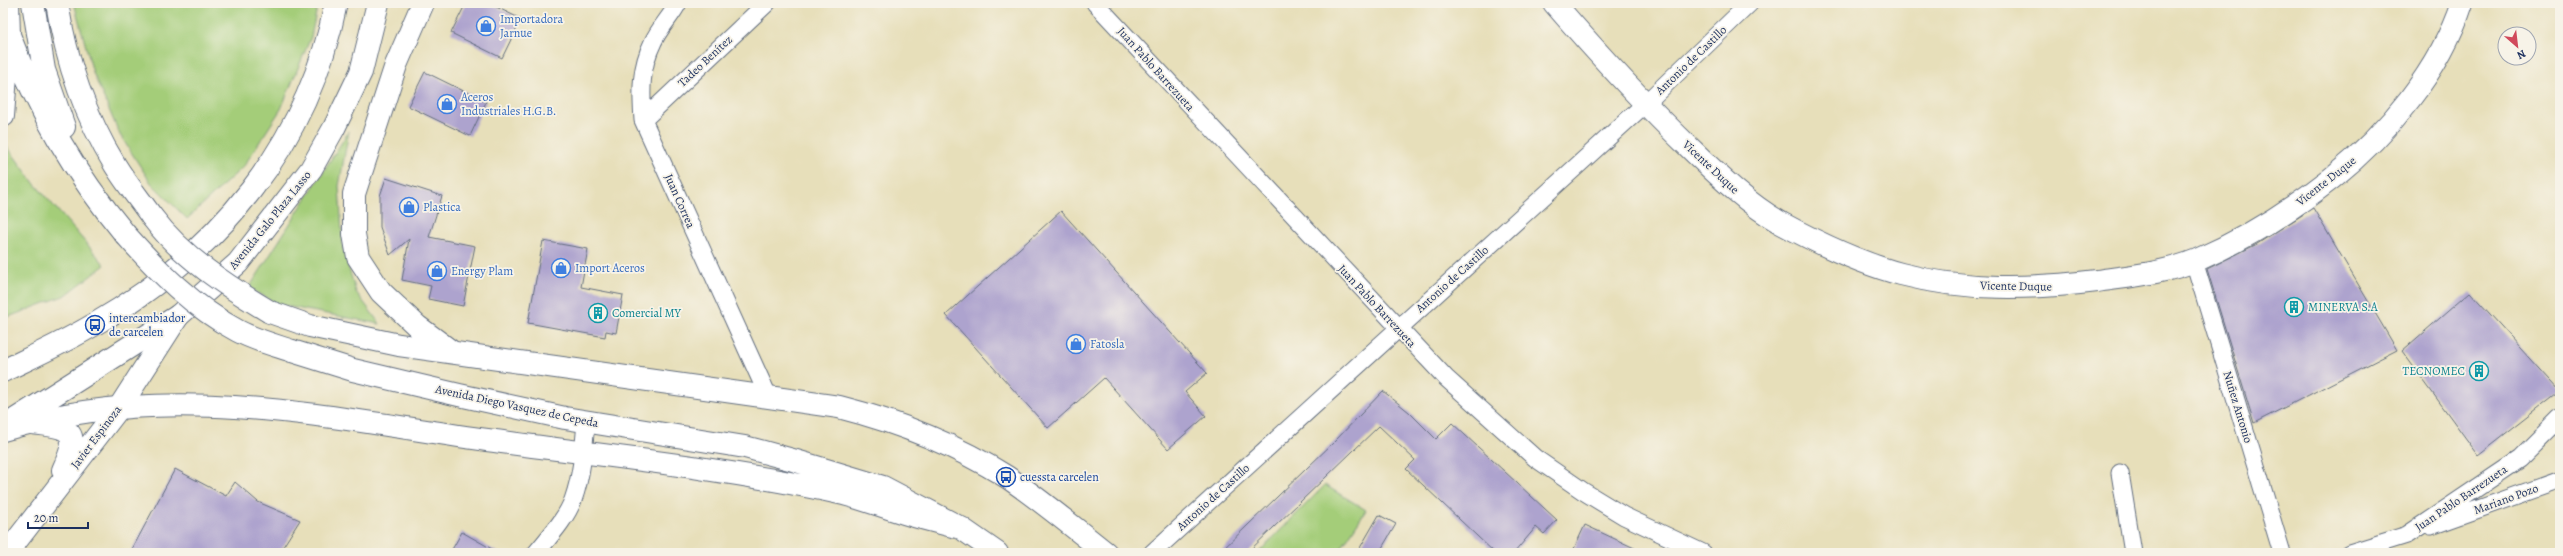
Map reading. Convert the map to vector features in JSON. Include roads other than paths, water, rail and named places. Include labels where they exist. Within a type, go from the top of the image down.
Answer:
[{"type":"main road","points":[[3,116],[9,35],[8,3]]},
{"type":"main road","points":[[33,3],[44,70],[85,180]]},
{"type":"main road","points":[[57,3],[64,42],[72,70],[97,132],[115,166],[169,240],[228,286],[270,312],[310,326],[399,345],[839,407],[868,414],[930,436],[1006,477],[1106,553]]},
{"type":"main road","points":[[3,371],[95,324],[140,296],[196,252],[230,218],[271,162],[299,113],[330,30],[336,3]]},
{"type":"main road","name":"Avenida Galo Plaza Lasso","points":[[3,427],[178,316],[238,263],[311,170],[361,72],[378,3]]},
{"type":"main road","points":[[411,30],[416,3]]},
{"type":"main road","points":[[423,3],[396,65],[354,194],[354,234],[358,257],[381,292],[417,326],[453,352]]},
{"type":"main road","name":"Vicente Duque","points":[[1554,3],[1645,104],[1726,183],[1754,206],[1826,245],[1901,274],[1945,283],[1997,288],[2048,288],[2150,274],[2194,261],[2244,238],[2308,197],[2350,164],[2382,133],[2419,85],[2442,47],[2462,3]]},
{"type":"main road","points":[[9,35],[22,70],[40,106],[85,180]]},
{"type":"main road","name":"Avenida Diego Vasquez de Cepeda","points":[[85,180],[125,234],[174,286],[211,315],[250,336],[353,370],[586,421],[745,447],[793,460],[883,487],[961,528],[997,553]]},
{"type":"main road","name":"Javier Espinoza","points":[[7,553],[119,408],[178,316]]},
{"type":"main road","points":[[3,430],[54,416],[119,408],[219,404],[320,415],[584,453],[715,469],[847,494],[961,528]]},
{"type":"main road","points":[[29,422],[62,428],[73,440],[71,453],[53,493]]},
{"type":"street","name":"Juan Correa","points":[[678,3],[653,41],[643,68],[641,92],[643,120],[769,398]]},
{"type":"street","name":"Tadeo Benítez","points":[[643,120],[767,3]]},
{"type":"street","name":"Juan Pablo Barrezueta","points":[[1095,3],[1397,328],[1446,378],[1535,458],[1624,516],[1703,553]]},
{"type":"street","name":"Antonio de Castillo","points":[[1152,553],[1397,328],[1645,104],[1750,3]]},
{"type":"street","name":"Nuñez Antonio","points":[[2194,261],[2282,553]]},
{"type":"street","name":"Juan Pablo Barrezueta","points":[[2349,553],[2407,535],[2520,459],[2560,419]]},
{"type":"street","points":[[536,553],[556,528],[573,500],[584,453],[586,421]]},
{"type":"street","points":[[2120,473],[2133,553]]},
{"type":"street","name":"Mariano Pozo","points":[[2407,535],[2560,480]]},
{"type":"place","name":"Importadora Jarnue","points":[[486,26]]},
{"type":"place","name":"Aceros Industriales H.G.B.","points":[[447,104]]},
{"type":"place","name":"Plastica","points":[[409,207]]},
{"type":"place","name":"Import Aceros","points":[[561,268]]},
{"type":"place","name":"Energy Plam","points":[[437,271]]},
{"type":"place","name":"MINERVA S.A","points":[[2294,307]]},
{"type":"place","name":"Comercial MY","points":[[598,313]]},
{"type":"place","name":"intercambiador de carcelen","points":[[95,325]]},
{"type":"place","name":"Fatosla","points":[[1076,344]]},
{"type":"place","name":"TECNOMEC","points":[[2479,371]]},
{"type":"place","name":"cuessta carcelen","points":[[1006,477]]}]
